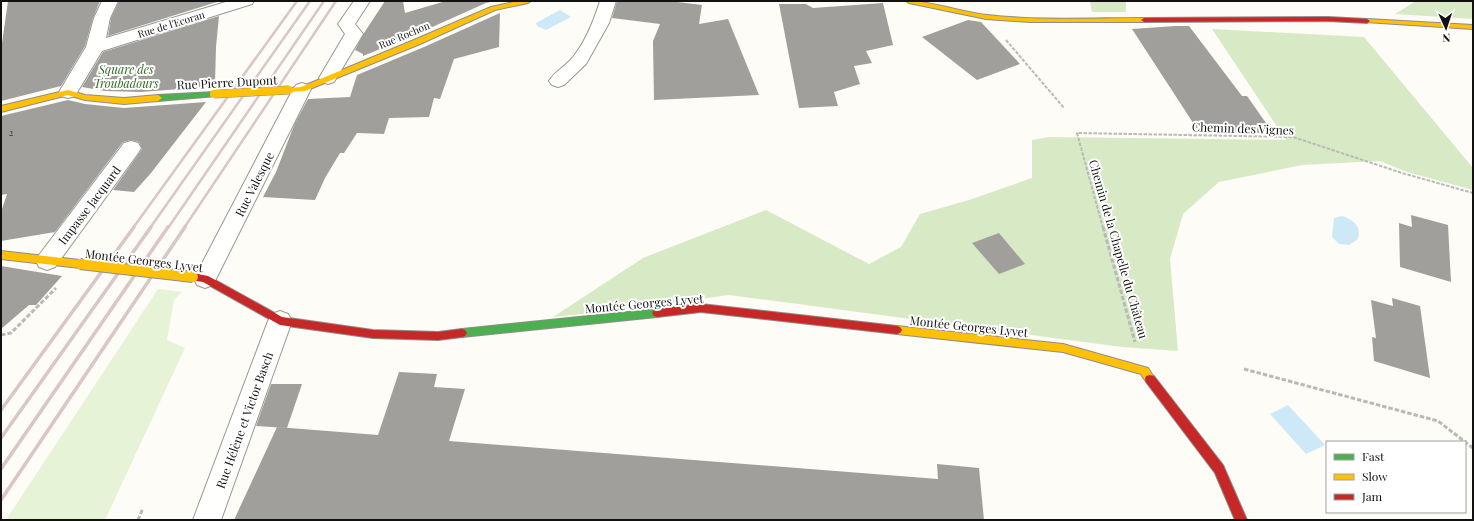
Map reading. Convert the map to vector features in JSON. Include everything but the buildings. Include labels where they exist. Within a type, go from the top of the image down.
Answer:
[{"type":"street","points":[[68,92],[95,47],[102,18],[110,1]]},
{"type":"street","name":"Rue de l'Ecoran","points":[[95,47],[246,1]]},
{"type":"street","points":[[328,78],[354,34],[346,24],[362,1]]},
{"type":"street","name":"Rue Rochon","points":[[296,90],[417,42],[493,8],[528,1]]},
{"type":"street","points":[[558,81],[580,60],[601,23],[608,1]]},
{"type":"street","points":[[909,1],[986,17],[1030,20],[1328,19],[1473,27]]},
{"type":"street","name":"Rue Pierre Dupont","points":[[1,109],[68,92],[85,97],[124,100],[296,90]]},
{"type":"street","name":"Rue Valesque","points":[[199,278],[296,90]]},
{"type":"street","name":"Impasse Jacquard","points":[[47,261],[130,148]]},
{"type":"street","name":"Montée Georges Lyvet","points":[[1,255],[199,278],[280,321],[373,334],[438,336],[701,308],[1063,348],[1144,371]]},
{"type":"street","name":"Rue Hélène et Victor Basch","points":[[207,520],[280,321]]},
{"type":"street","points":[[1144,371],[1219,468],[1241,520]]},
{"type":"path","points":[[986,17],[1064,108]]},
{"type":"path","name":"Chemin des Vignes","points":[[1077,132],[1292,137],[1402,173],[1473,193]]},
{"type":"path","name":"Chemin de la Chapelle du Château","points":[[1077,132],[1144,371]]},
{"type":"path","points":[[1,335],[10,333],[80,264]]},
{"type":"path","points":[[1244,369],[1438,421],[1464,441]]},
{"type":"path","points":[[138,520],[143,508]]},
{"type":"green space","points":[[1090,1],[1126,1],[1126,12],[1092,12]]},
{"type":"green space","points":[[1416,1],[1473,1],[1473,19],[1395,14]]},
{"type":"green space","points":[[1212,29],[1364,37],[1473,168],[1473,190],[1407,172],[1380,161],[1302,165],[1219,182],[1183,214],[1170,259],[1178,351],[1122,347],[729,295],[611,311],[553,317],[643,258],[766,210],[869,264],[901,247],[920,214],[969,200],[1032,178],[1032,140],[1049,137],[1286,140]]},
{"type":"green space","points":[[158,289],[182,292],[174,300],[167,340],[185,348],[105,520],[6,520]]},
{"type":"water","points":[[560,10],[571,17],[546,30],[537,26],[536,23]]},
{"type":"water","points":[[1342,216],[1353,221],[1358,227],[1359,231],[1358,239],[1349,245],[1339,244],[1332,237],[1334,218]]},
{"type":"water","points":[[1288,405],[1325,445],[1306,454],[1270,414]]},
{"type":"railway","points":[[133,228],[297,1]]},
{"type":"railway","points":[[150,228],[310,1]]},
{"type":"railway","points":[[168,228],[324,1]]},
{"type":"railway","points":[[184,228],[336,1]]},
{"type":"railway","points":[[1,410],[134,227]]},
{"type":"railway","points":[[1,438],[151,227]]},
{"type":"railway","points":[[1,469],[168,227]]},
{"type":"railway","points":[[1,500],[185,227]]},
{"type":"traffic: fast","points":[[158,98],[214,94]]},
{"type":"traffic: fast","points":[[462,333],[657,313]]},
{"type":"traffic: slow","points":[[289,90],[302,89],[417,42],[493,8],[528,1]]},
{"type":"traffic: slow","points":[[909,1],[986,17],[1030,20],[1144,20]]},
{"type":"traffic: slow","points":[[1367,21],[1473,27]]},
{"type":"traffic: slow","points":[[214,94],[289,90]]},
{"type":"traffic: slow","points":[[1,109],[68,92],[85,97],[124,101],[158,98]]},
{"type":"traffic: slow","points":[[1,255],[80,264]]},
{"type":"traffic: slow","points":[[80,264],[193,277]]},
{"type":"traffic: slow","points":[[897,330],[1063,348],[1144,371],[1150,379]]},
{"type":"traffic: jam","points":[[1144,20],[1328,19],[1367,21]]},
{"type":"traffic: jam","points":[[193,277],[205,279],[280,321],[373,334],[438,336],[462,333]]},
{"type":"traffic: jam","points":[[657,313],[701,308],[897,330]]},
{"type":"traffic: jam","points":[[1150,379],[1219,469],[1241,520]]},
{"type":"park label","name":"Square des Troubadours","points":[[126,76]]}]
